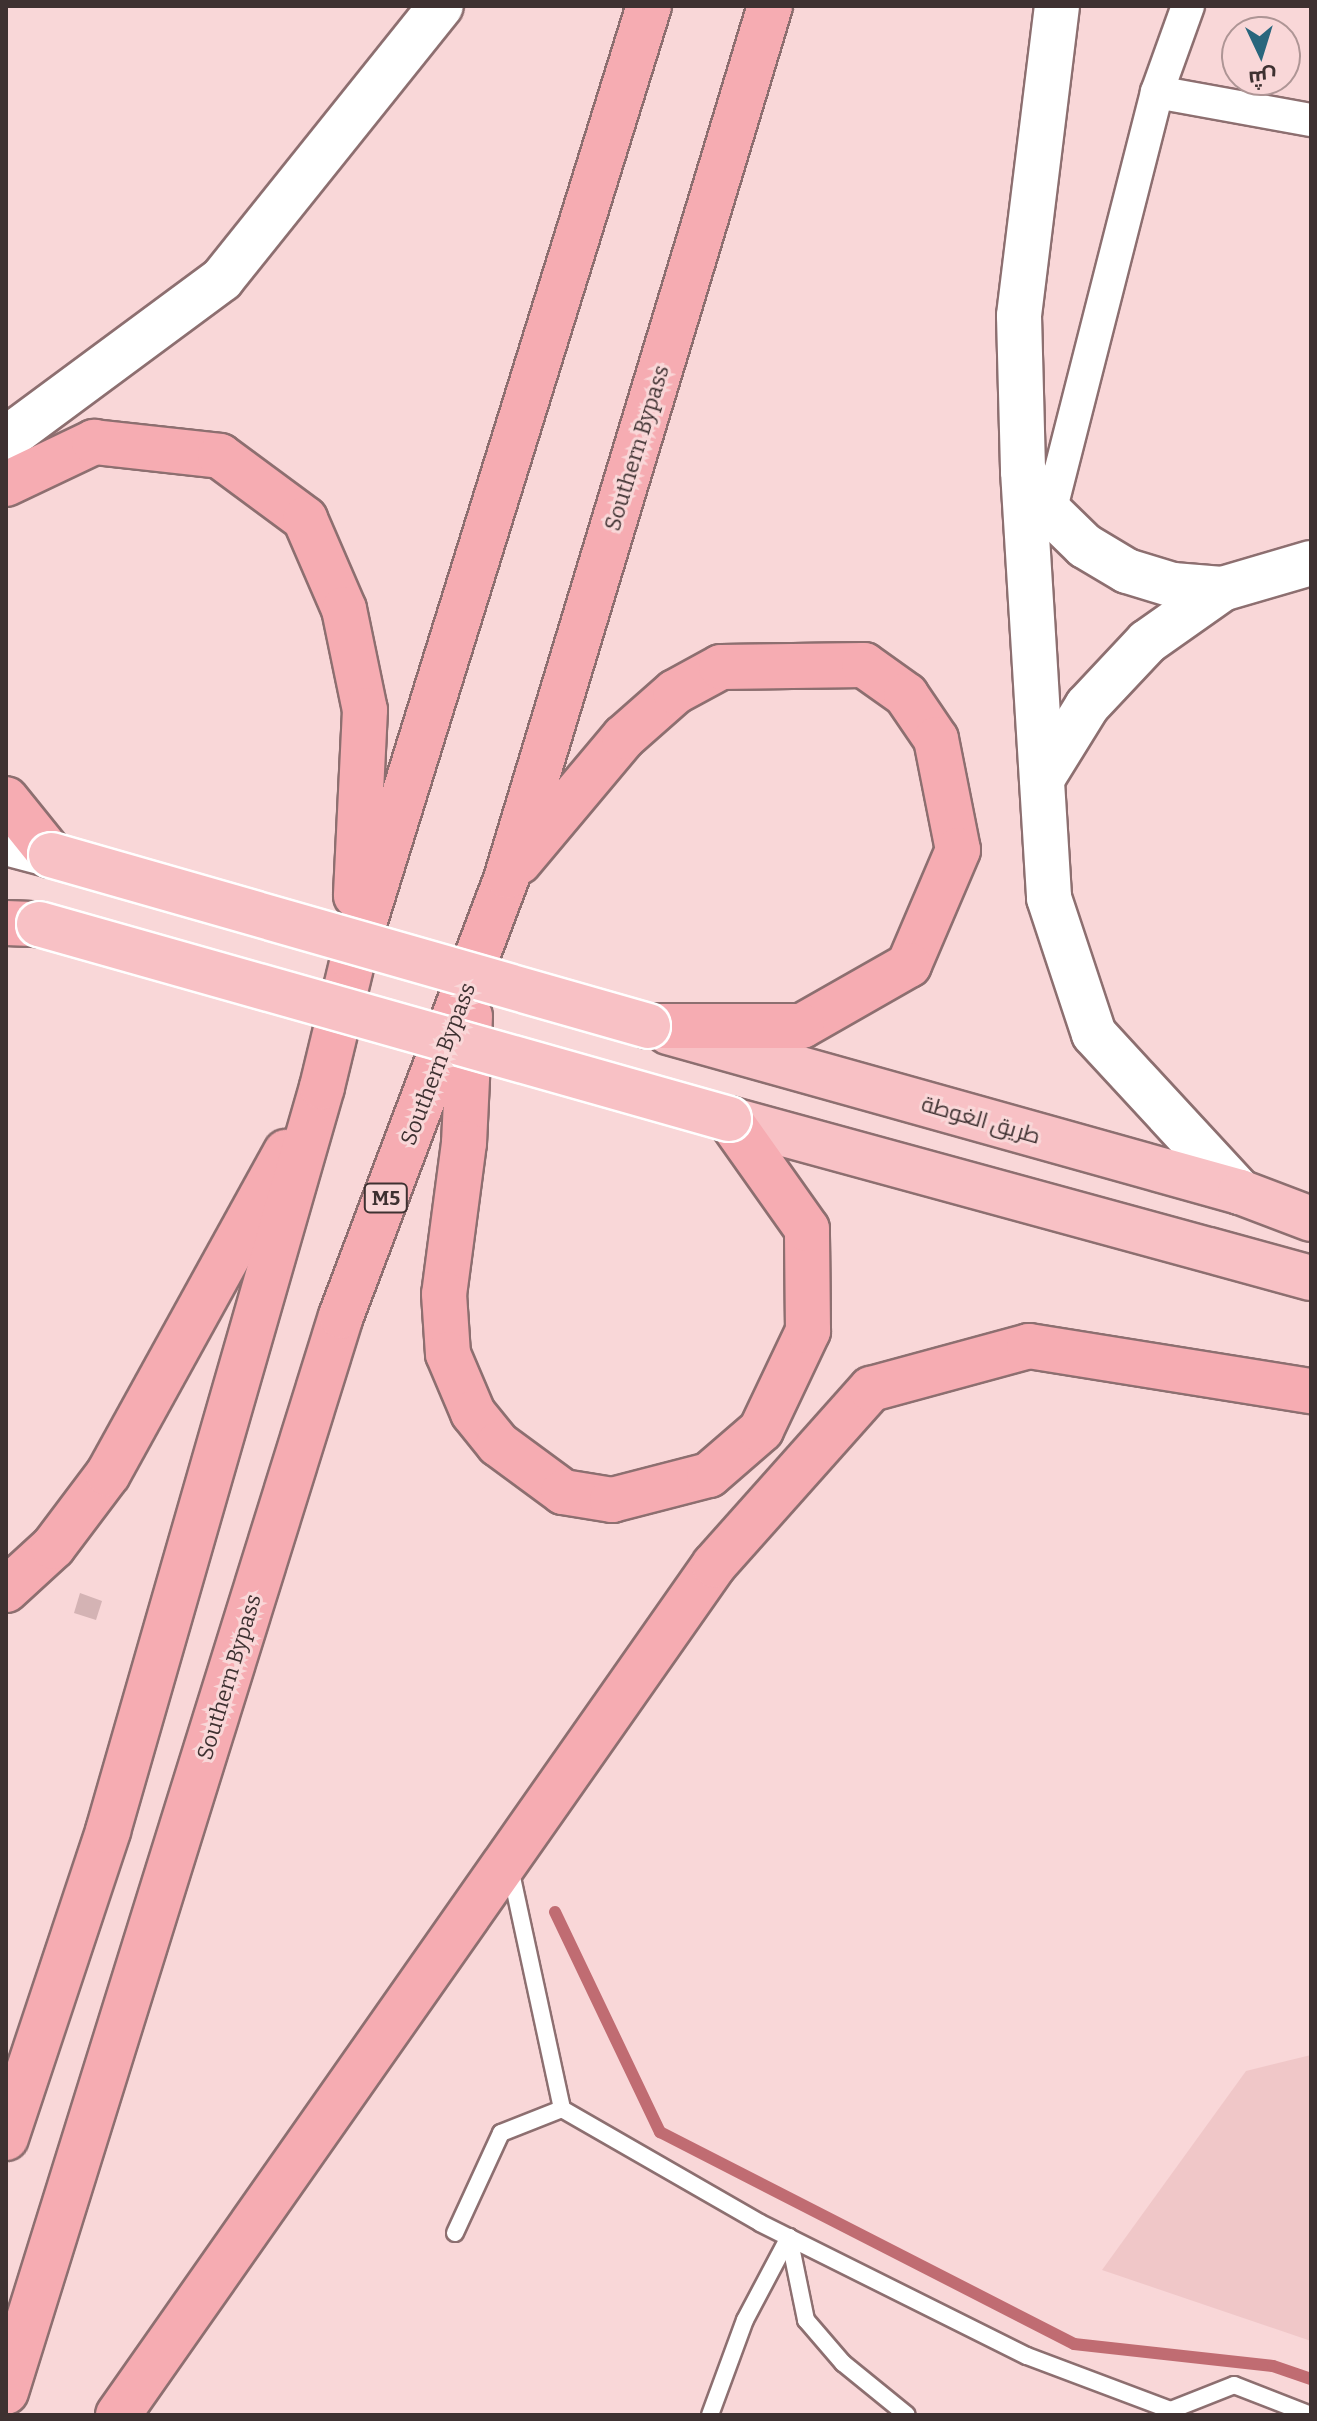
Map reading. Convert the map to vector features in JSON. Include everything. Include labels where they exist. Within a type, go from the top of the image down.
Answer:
[{"type":"highway","points":[[6,2138],[108,1831],[322,1087],[353,959],[649,6]]},
{"type":"highway","name":"Southern Bypass","points":[[6,2392],[341,1316],[507,876],[770,6]]},
{"type":"highway","points":[[6,484],[94,442],[220,456],[305,519],[344,609],[365,710],[353,959]]},
{"type":"highway","points":[[507,876],[624,737],[675,692],[721,667],[864,665],[906,695],[936,739],[958,850],[909,965],[802,1026],[648,1026]]},
{"type":"highway","points":[[6,799],[51,855]]},
{"type":"highway","points":[[472,975],[464,1143],[444,1294],[448,1354],[473,1413],[490,1434],[563,1492],[612,1500],[709,1475],[761,1430],[808,1331],[807,1229],[729,1119]]},
{"type":"highway","points":[[6,1590],[53,1547],[108,1474],[322,1087]]},
{"type":"highway","points":[[118,2415],[714,1565],[871,1389],[1029,1346],[1311,1391]]},
{"type":"main road","points":[[6,439],[222,279],[441,6]]},
{"type":"main road","points":[[1057,6],[1019,316],[1023,471],[1049,898],[1094,1034],[1240,1192]]},
{"type":"main road","points":[[1023,471],[1050,512],[1085,546],[1127,571],[1173,585],[1222,589]]},
{"type":"main road","points":[[1042,779],[1062,741],[1115,672],[1181,615],[1222,589],[1311,563]]},
{"type":"main road","points":[[6,843],[51,855]]},
{"type":"main road","name":"طريق الغوطة","points":[[51,855],[1240,1192],[1311,1219]]},
{"type":"main road","points":[[17,921],[1311,1278]]},
{"type":"street","points":[[1050,512],[1157,92],[1188,6]]},
{"type":"street","points":[[1157,92],[1311,120]]},
{"type":"lane","points":[[508,1858],[562,2109],[789,2237],[1027,2356],[1171,2412],[1234,2385],[1311,2415]]},
{"type":"lane","points":[[455,2233],[501,2133],[562,2109]]},
{"type":"lane","points":[[710,2415],[745,2320],[789,2237]]},
{"type":"lane","points":[[789,2237],[806,2320],[843,2363],[907,2415]]},
{"type":"shaded area","points":[[1311,2055],[1311,2341],[1102,2270],[1246,2071]]},
{"type":"building","points":[[80,1593],[102,1601],[96,1620],[74,1613]]},
{"type":"waterway","points":[[555,1912],[660,2132],[1074,2344],[1273,2366],[1311,2379]]}]
